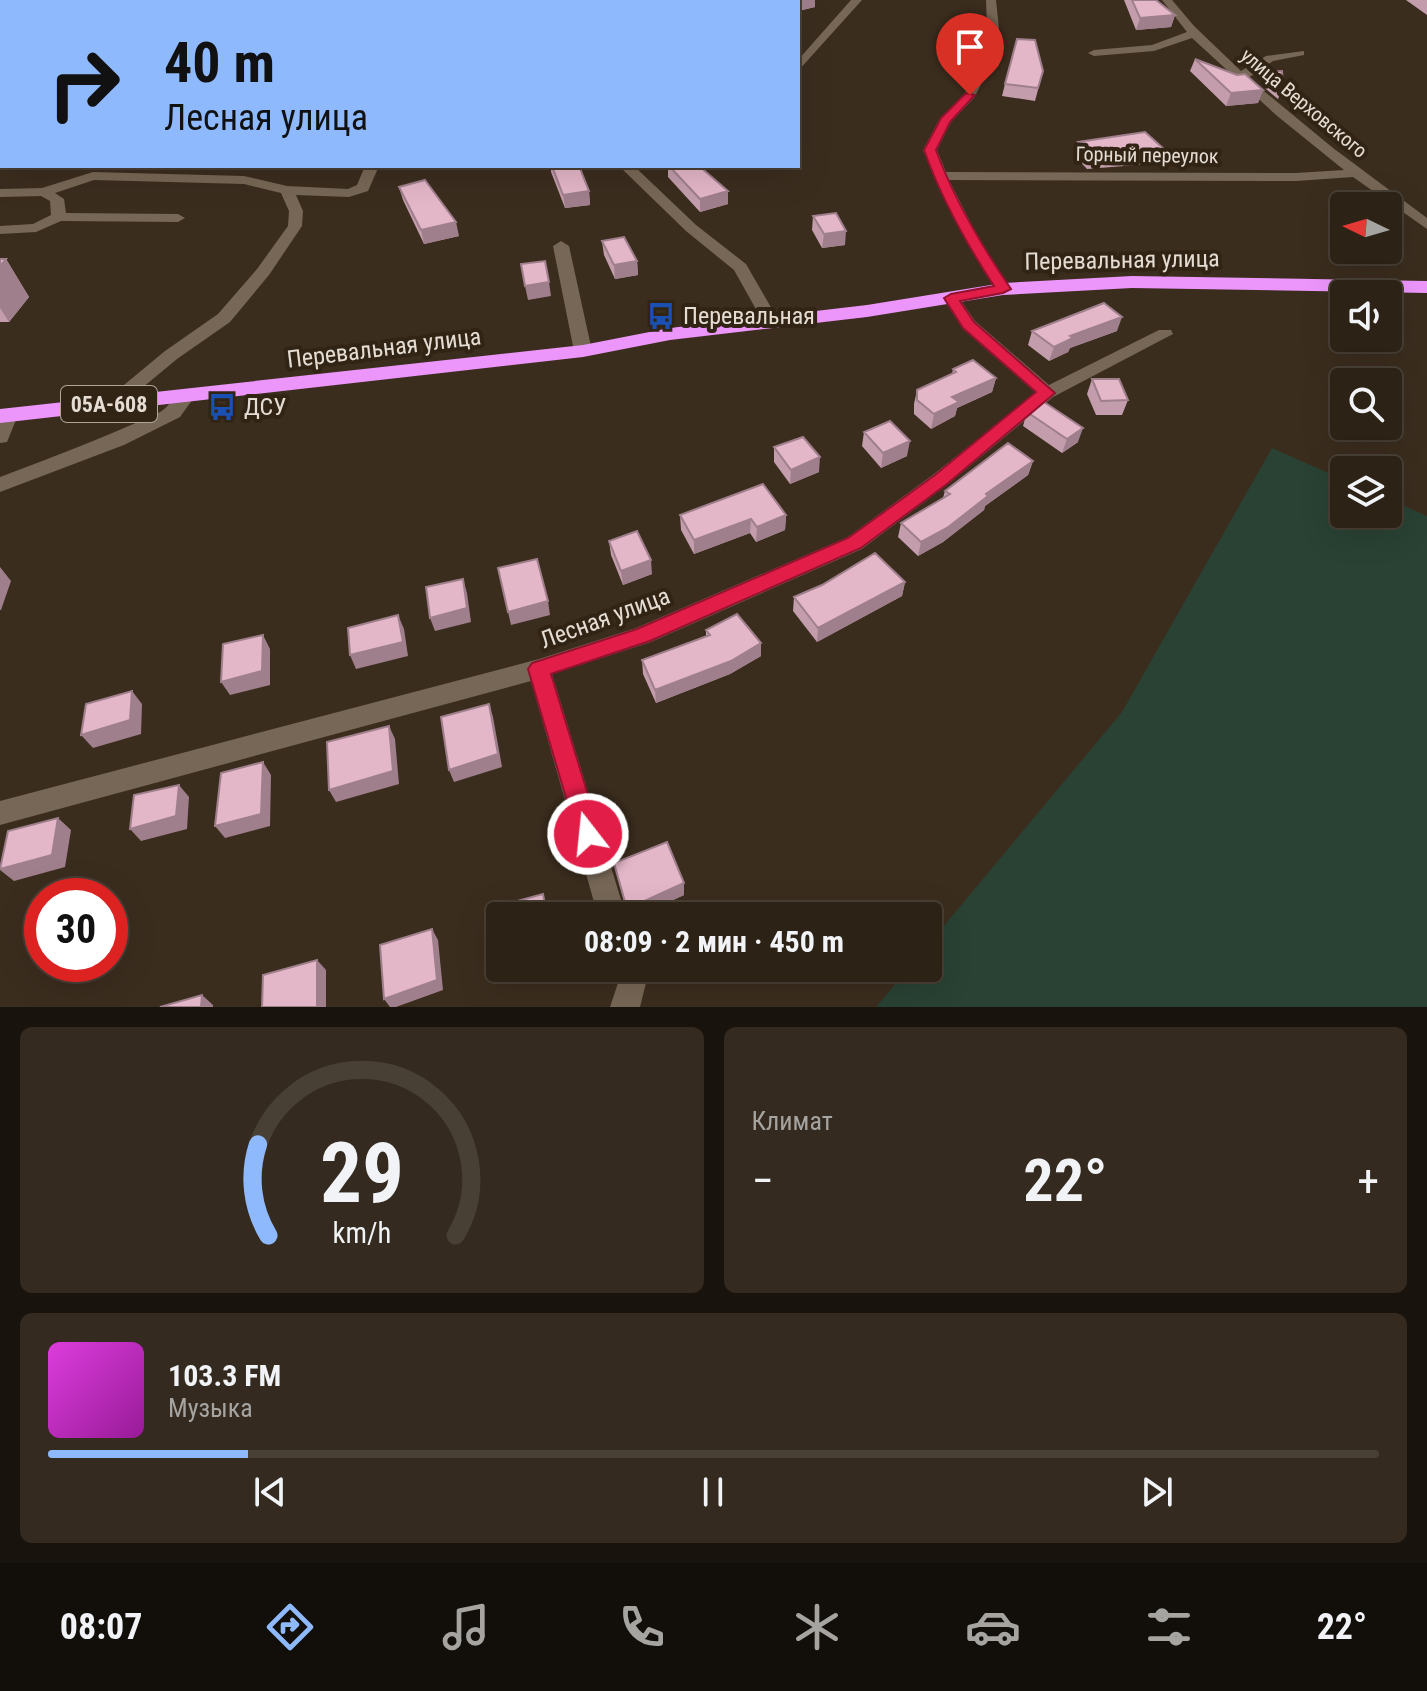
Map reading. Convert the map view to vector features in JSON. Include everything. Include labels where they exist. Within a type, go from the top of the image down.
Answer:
[{"type":"highway","name":"Перевальная улица","points":[[5,416],[583,351],[670,334],[772,323],[1003,289],[1132,282],[1427,287]]},
{"type":"street","points":[[800,65],[857,0]]},
{"type":"street","points":[[991,0],[993,29],[984,67],[970,95],[945,120],[930,150],[979,252],[1003,289]]},
{"type":"street","name":"улица Верховского","points":[[1167,0],[1196,34],[1241,77],[1354,173],[1427,225]]},
{"type":"street","points":[[1094,53],[1154,48],[1182,36],[1196,34]]},
{"type":"street","points":[[1241,77],[1270,58],[1300,53]]},
{"type":"street","points":[[0,193],[43,192],[110,168]]},
{"type":"street","points":[[93,176],[244,180],[287,190],[349,193],[363,188],[371,168]]},
{"type":"street","points":[[628,168],[691,228],[740,267],[772,323]]},
{"type":"street","name":"Горный переулок","points":[[940,176],[1296,177],[1354,173]]},
{"type":"street","points":[[113,403],[171,355],[224,318],[263,272],[295,226],[296,211],[287,190]]},
{"type":"street","points":[[43,192],[57,199],[59,217]]},
{"type":"street","points":[[0,230],[36,228],[59,217],[178,218]]},
{"type":"street","points":[[561,246],[583,351]]},
{"type":"street","points":[[951,298],[969,325],[1047,393]]},
{"type":"street","name":"Лесная улица","points":[[0,813],[539,669],[643,635],[855,543],[941,479],[1047,393],[1165,334]]},
{"type":"street","points":[[0,485],[117,440],[174,413],[186,396]]},
{"type":"street","points":[[0,437],[5,416]]},
{"type":"street","points":[[539,669],[608,902]]},
{"type":"street","points":[[625,1007],[632,982]]},
{"type":"green space","points":[[1272,448],[1330,474],[1330,528],[1402,528],[1402,505],[1427,516],[1427,1007],[876,1007],[897,982],[942,982],[942,928],[1122,712]]},
{"type":"building","points":[[1132,0],[1156,0],[1175,15],[1140,18]]},
{"type":"building","points":[[1017,39],[1035,40],[1043,71],[1038,88],[1005,84]]},
{"type":"building","points":[[1195,59],[1237,75],[1245,74],[1263,90],[1231,93]]},
{"type":"building","points":[[1282,71],[1283,86],[1266,72]]},
{"type":"building","points":[[1145,132],[1165,150],[1091,156],[1078,142]]},
{"type":"building","points":[[553,168],[580,168],[589,191],[563,195]]},
{"type":"building","points":[[671,168],[701,168],[728,191],[700,199]]},
{"type":"building","points":[[425,180],[456,222],[421,230],[399,187]]},
{"type":"building","points":[[836,213],[846,231],[824,234],[813,216]]},
{"type":"building","points":[[624,237],[637,261],[614,265],[602,241]]},
{"type":"building","points":[[545,261],[549,282],[525,286],[521,264]]},
{"type":"building","points":[[1104,303],[1122,317],[1070,336],[1073,338],[1054,347],[1032,331]]},
{"type":"building","points":[[973,360],[996,378],[952,397],[959,402],[934,414],[917,400],[917,390],[956,372],[953,369]]},
{"type":"building","points":[[1092,379],[1119,379],[1128,400],[1101,401]]},
{"type":"building","points":[[1041,400],[1083,428],[1067,439],[1027,412]]},
{"type":"building","points":[[890,421],[910,441],[883,453],[864,432]]},
{"type":"building","points":[[803,437],[820,457],[791,470],[774,447]]},
{"type":"building","points":[[1008,443],[1033,461],[986,494],[988,496],[947,528],[921,542],[901,523],[950,494],[945,491]]},
{"type":"building","points":[[763,484],[786,515],[757,527],[751,519],[694,540],[680,515]]},
{"type":"building","points":[[637,531],[651,560],[621,571],[609,541]]},
{"type":"building","points":[[875,553],[905,582],[818,628],[794,597],[822,585]]},
{"type":"building","points":[[537,559],[548,601],[508,612],[498,568]]},
{"type":"building","points":[[463,579],[467,608],[430,618],[426,587]]},
{"type":"building","points":[[737,614],[761,643],[731,661],[655,690],[642,660],[710,635],[706,630]]},
{"type":"building","points":[[398,615],[403,642],[350,655],[348,628]]},
{"type":"building","points":[[263,635],[262,671],[221,682],[223,644]]},
{"type":"building","points":[[132,691],[130,720],[81,735],[86,704]]},
{"type":"building","points":[[489,704],[498,754],[449,770],[441,717]]},
{"type":"building","points":[[389,726],[393,771],[329,790],[327,742]]},
{"type":"building","points":[[263,762],[261,814],[215,826],[221,773]]},
{"type":"building","points":[[179,785],[176,816],[130,829],[134,795]]},
{"type":"building","points":[[58,818],[52,855],[0,869],[8,831]]},
{"type":"building","points":[[667,842],[684,883],[642,902],[625,902],[614,863]]},
{"type":"building","points":[[543,894],[544,902],[513,902]]},
{"type":"building","points":[[432,929],[437,980],[384,999],[380,945]]},
{"type":"building","points":[[317,960],[317,1007],[262,1007],[263,975]]},
{"type":"building","points":[[202,995],[201,1007],[160,1007]]},
{"type":"place","name":"Перевальная","points":[[661,316]]},
{"type":"place","name":"ДСУ","points":[[222,407]]},
{"type":"route","points":[[588,834],[539,669],[643,635],[855,543],[941,479],[1047,393],[969,325],[951,298],[1003,289],[979,252],[930,150],[945,120],[970,95]]}]
